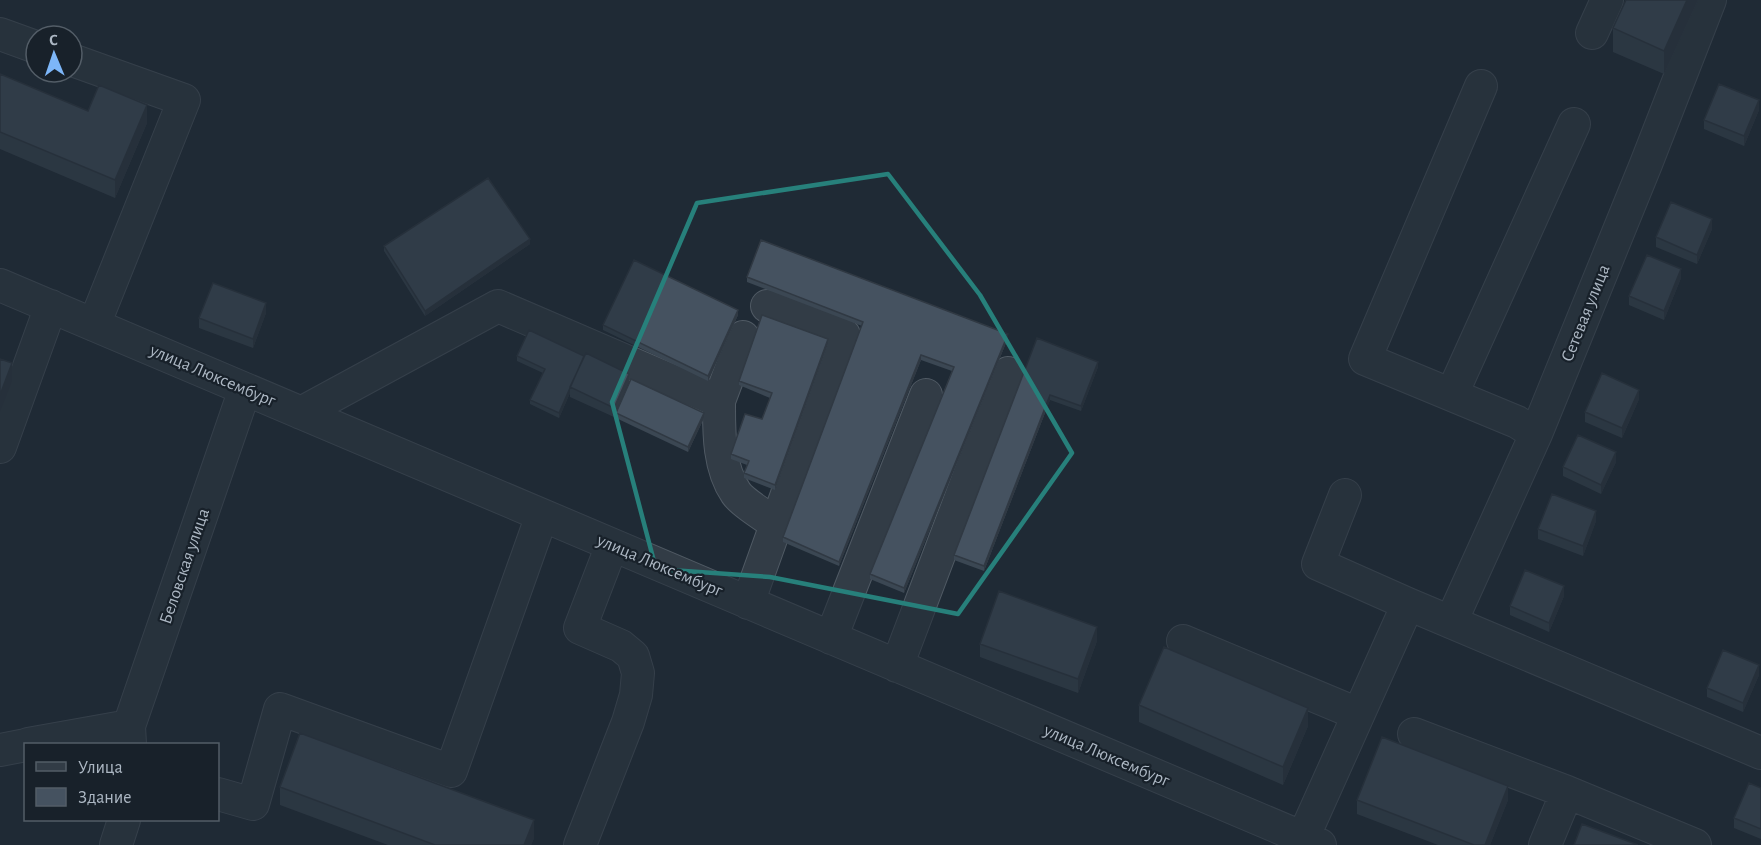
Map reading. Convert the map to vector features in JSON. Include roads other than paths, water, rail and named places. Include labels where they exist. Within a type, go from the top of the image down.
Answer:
[{"type":"street","points":[[1592,33],[1607,0]]},
{"type":"street","name":"Сетевая улица","points":[[1451,621],[1536,434],[1710,0]]},
{"type":"street","points":[[0,34],[24,43]]},
{"type":"street","points":[[84,64],[184,100],[94,325]]},
{"type":"street","points":[[1481,86],[1365,358],[1517,422],[1536,434]]},
{"type":"street","points":[[1452,394],[1574,124]]},
{"type":"street","name":"улица Люксембург","points":[[0,285],[1311,841]]},
{"type":"street","points":[[0,447],[51,306]]},
{"type":"street","points":[[301,413],[498,306],[719,401]]},
{"type":"street","points":[[748,603],[844,335],[767,306]]},
{"type":"street","points":[[743,337],[719,401],[719,436],[724,467],[736,494],[776,524]]},
{"type":"street","points":[[897,666],[1008,373]]},
{"type":"street","name":"Беловская улица","points":[[130,735],[245,389]]},
{"type":"street","points":[[831,638],[926,395]]},
{"type":"street","points":[[1345,495],[1318,564],[1761,753]]},
{"type":"street","points":[[219,794],[254,804],[280,710],[451,771],[542,515]]},
{"type":"street","points":[[580,845],[628,722],[636,695],[638,672],[633,656],[621,645],[580,628],[612,545]]},
{"type":"street","points":[[1311,841],[1358,714],[1408,604]]},
{"type":"street","points":[[1183,641],[1358,714]]},
{"type":"street","points":[[1414,734],[1567,792],[1695,845]]},
{"type":"street","points":[[48,743],[130,735]]},
{"type":"street","points":[[0,750],[24,746]]},
{"type":"street","points":[[1545,845],[1567,792]]},
{"type":"street","points":[[116,845],[123,821]]}]
